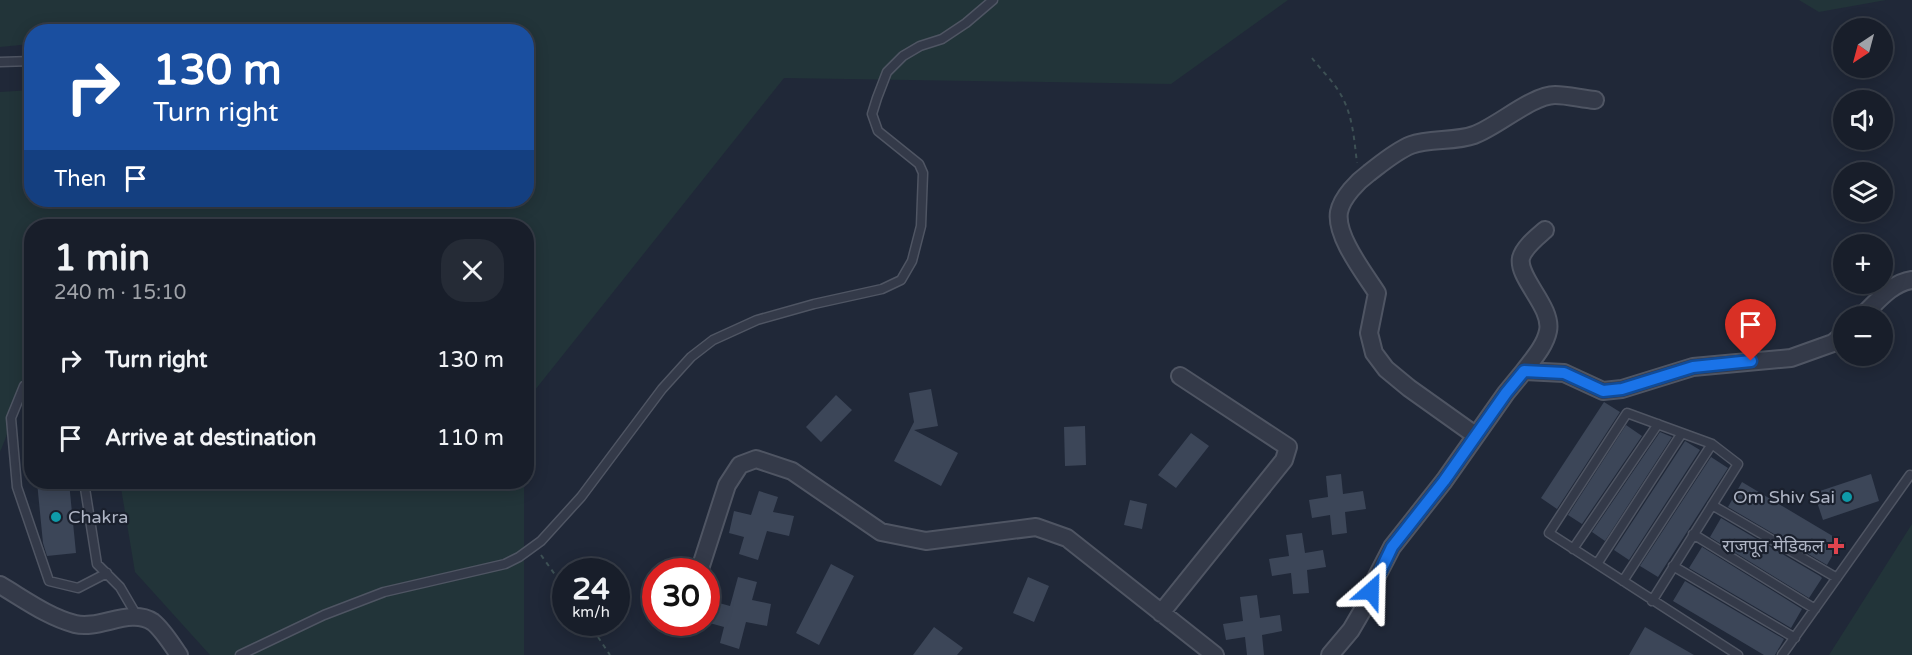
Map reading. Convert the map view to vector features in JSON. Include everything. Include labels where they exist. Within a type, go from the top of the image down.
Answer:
[{"type":"street","points":[[1475,435],[1386,369],[1374,353],[1370,333],[1377,293],[1356,260],[1341,230],[1339,212],[1359,181],[1390,156],[1412,144],[1473,136],[1498,124],[1523,106],[1552,94],[1595,100]]},
{"type":"street","points":[[1330,655],[1351,630],[1365,606],[1392,547],[1444,481],[1546,339],[1549,328],[1546,314],[1522,268],[1521,258],[1526,248],[1545,230]]},
{"type":"street","points":[[1873,306],[1902,281],[1912,280]]},
{"type":"street","points":[[1524,371],[1564,373],[1603,391],[1622,389],[1693,367],[1791,358],[1833,343]]},
{"type":"street","points":[[1161,613],[1284,460],[1288,447],[1180,376]]},
{"type":"street","points":[[704,558],[727,485],[740,465],[756,459],[792,471],[881,532],[926,541],[1036,526],[1067,538],[1215,655]]},
{"type":"street","points":[[0,585],[57,619],[78,625],[99,624],[137,616],[153,622],[179,655]]},
{"type":"lane","points":[[240,655],[324,615],[384,592],[505,564],[519,557],[535,546],[581,497],[662,389],[691,357],[713,340],[757,320],[814,304],[882,290],[900,279],[912,261],[921,225],[923,173],[919,164],[878,131],[872,114],[876,98],[887,72],[903,56],[920,46],[942,39],[966,23],[993,0]]},
{"type":"lane","points":[[0,62],[24,61]]},
{"type":"lane","points":[[24,386],[11,418],[17,487],[49,581],[78,588],[107,573]]},
{"type":"lane","points":[[1652,601],[1738,464],[1712,444],[1627,413],[1548,533],[1652,601],[1738,655]]},
{"type":"lane","points":[[1573,549],[1658,424]]},
{"type":"lane","points":[[1597,564],[1682,433]]},
{"type":"lane","points":[[1623,581],[1712,444]]},
{"type":"lane","points":[[1782,655],[1910,475]]},
{"type":"lane","points":[[85,489],[98,564],[120,587],[137,616]]},
{"type":"lane","points":[[1712,505],[1837,578]]},
{"type":"lane","points":[[1694,534],[1815,609]]},
{"type":"lane","points":[[1673,567],[1795,638]]},
{"type":"path","points":[[1312,58],[1340,93],[1347,108],[1353,124],[1359,181]]},
{"type":"path","points":[[535,546],[552,570]]},
{"type":"path","points":[[597,636],[610,655]]},
{"type":"shaded area","points":[[0,0],[1288,0],[1171,84],[784,78],[534,391],[534,219],[24,219],[24,393],[0,452],[0,92],[24,90],[24,207],[534,207],[534,24],[24,24],[24,45],[0,47]]},
{"type":"shaded area","points":[[1799,0],[1886,0],[1819,12]]},
{"type":"shaded area","points":[[121,489],[524,489],[524,655],[210,655],[135,572]]},
{"type":"shaded area","points":[[1912,524],[1912,655],[1829,655]]},
{"type":"building","points":[[931,389],[938,426],[914,430],[958,453],[941,486],[894,461],[914,422],[909,393]]},
{"type":"building","points":[[836,395],[852,410],[821,442],[806,427]]},
{"type":"building","points":[[1604,402],[1620,412],[1557,509],[1541,498]]},
{"type":"building","points":[[1626,425],[1642,436],[1582,524],[1568,515]]},
{"type":"building","points":[[1085,426],[1086,465],[1065,466],[1064,427]]},
{"type":"building","points":[[1660,432],[1672,437],[1605,541],[1592,532]]},
{"type":"building","points":[[1191,433],[1209,446],[1176,488],[1158,475]]},
{"type":"building","points":[[1685,441],[1700,450],[1629,560],[1614,550]]},
{"type":"building","points":[[1711,457],[1728,468],[1658,577],[1640,566]]},
{"type":"building","points":[[1341,474],[1343,494],[1363,491],[1366,509],[1345,512],[1347,533],[1332,535],[1330,515],[1312,518],[1309,500],[1328,497],[1326,476]]},
{"type":"building","name":"Om Shiv Sai","points":[[1871,474],[1879,501],[1823,520],[1814,493]]},
{"type":"building","points":[[1742,482],[1841,541],[1827,565],[1728,507]]},
{"type":"building","name":"Chakra","points":[[38,489],[70,489],[76,553],[47,556],[43,543]]},
{"type":"building","points":[[759,491],[778,497],[773,512],[794,516],[789,536],[767,531],[758,560],[739,554],[744,537],[729,533],[734,511],[751,515]]},
{"type":"building","points":[[1130,500],[1147,504],[1142,529],[1124,525]]},
{"type":"building","points":[[1721,518],[1820,576],[1822,578],[1809,598],[1710,537]]},
{"type":"building","points":[[1302,533],[1305,553],[1323,550],[1326,567],[1307,570],[1309,593],[1293,594],[1291,573],[1272,576],[1269,559],[1289,556],[1286,535]]},
{"type":"building","points":[[1702,547],[1802,609],[1791,628],[1689,568]]},
{"type":"building","points":[[831,564],[854,576],[819,645],[796,633]]},
{"type":"building","points":[[738,577],[757,582],[752,600],[771,604],[767,626],[746,622],[739,649],[720,643],[724,627],[720,626],[720,603],[730,606]]},
{"type":"building","points":[[1028,577],[1049,586],[1034,622],[1013,613]]},
{"type":"building","points":[[1685,581],[1784,639],[1775,655],[1764,655],[1673,601]]},
{"type":"building","points":[[1257,595],[1260,618],[1280,615],[1282,631],[1262,635],[1264,655],[1247,655],[1245,637],[1226,640],[1223,624],[1243,621],[1240,597]]},
{"type":"building","points":[[934,627],[963,648],[957,655],[913,655]]},
{"type":"building","points":[[1645,627],[1694,655],[1629,655]]},
{"type":"place","name":"Om Shiv Sai","points":[[1847,497]]},
{"type":"place","name":"Chakra","points":[[56,517]]},
{"type":"place","name":"राजपूत मेडिकल","points":[[1836,546]]},
{"type":"route","points":[[1371,591],[1392,547],[1444,481],[1524,371],[1564,373],[1603,391],[1622,389],[1693,367],[1751,361]]}]
